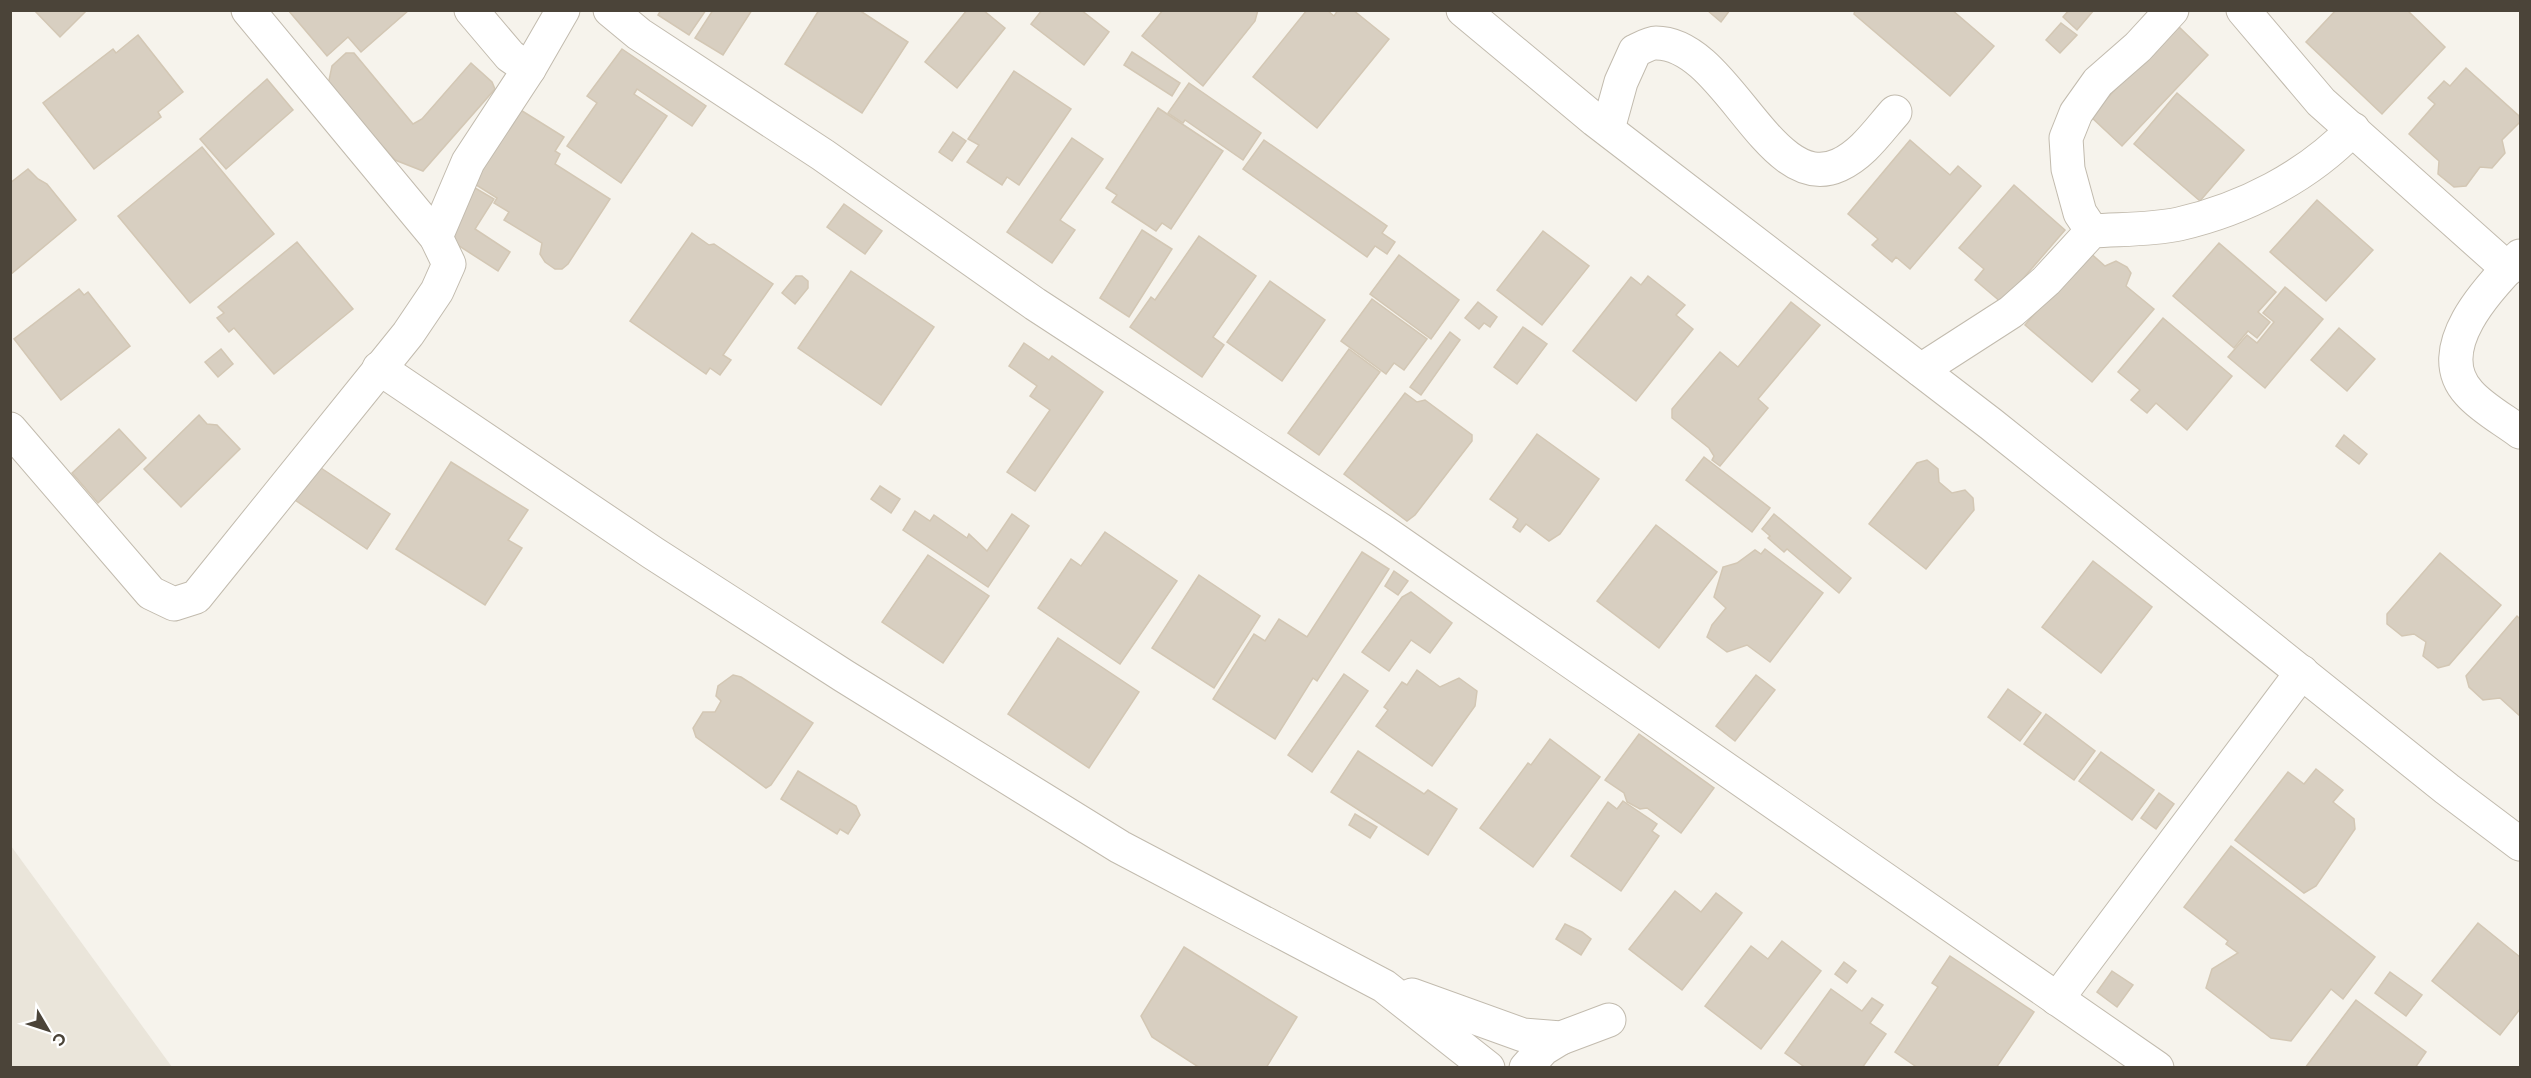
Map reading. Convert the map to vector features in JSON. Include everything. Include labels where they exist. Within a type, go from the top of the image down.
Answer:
[{"type":"street","points":[[10,429],[150,593],[174,604],[195,597],[408,334],[437,291],[449,264],[436,237],[248,10]]},
{"type":"street","points":[[471,10],[510,56],[529,69]]},
{"type":"street","points":[[436,237],[468,162],[529,69],[563,10]]},
{"type":"street","points":[[610,10],[639,34],[823,155],[1035,304],[1384,532],[2157,1068]]},
{"type":"street","points":[[1463,10],[1608,129],[1921,370],[2446,789],[2520,844]]},
{"type":"street","points":[[2092,231],[2080,213],[2068,169],[2066,138],[2076,113],[2098,82],[2138,46],[2172,10]]},
{"type":"street","points":[[2246,12],[2321,102],[2514,263],[2462,326],[2454,363],[2468,393],[2520,432]]},
{"type":"street","points":[[1608,129],[1621,82],[1635,51],[1654,42],[1680,47],[1704,65],[1792,163],[1820,171],[1839,165],[1865,147],[1895,112]]},
{"type":"street","points":[[1921,370],[2011,312],[2046,281],[2092,231],[2177,224],[2222,212],[2275,189],[2329,154],[2353,129]]},
{"type":"street","points":[[379,368],[663,560],[844,676],[1120,847],[1384,986],[1522,1035],[1561,1038]]},
{"type":"street","points":[[2057,999],[2302,672]]},
{"type":"street","points":[[1384,986],[1488,1068]]},
{"type":"street","points":[[1526,1068],[1543,1049],[1561,1038],[1610,1020]]},
{"type":"shaded area","points":[[11,846],[172,1067],[11,1067]]},
{"type":"building","points":[[34,10],[87,10],[60,37]]},
{"type":"building","points":[[288,10],[409,10],[361,52],[348,37],[327,56]]},
{"type":"building","points":[[661,10],[706,10],[689,35],[658,15]]},
{"type":"building","points":[[713,10],[752,10],[723,55],[695,38]]},
{"type":"building","points":[[819,10],[859,10],[908,42],[862,113],[785,64]]},
{"type":"building","points":[[967,10],[983,10],[1005,28],[957,88],[925,62]]},
{"type":"building","points":[[1042,10],[1081,10],[1109,32],[1084,65],[1031,24]]},
{"type":"building","points":[[1163,10],[1258,10],[1255,21],[1203,86],[1142,36]]},
{"type":"building","points":[[1307,10],[1327,10],[1334,16],[1338,10],[1353,10],[1389,39],[1317,128],[1253,77]]},
{"type":"building","points":[[1707,10],[1730,10],[1721,22]]},
{"type":"building","points":[[1855,10],[1952,10],[1994,46],[1950,96],[1854,14]]},
{"type":"building","points":[[2069,10],[2094,10],[2077,30],[2063,17]]},
{"type":"building","points":[[2336,10],[2407,10],[2445,47],[2382,114],[2306,42]]},
{"type":"building","points":[[2061,23],[2077,35],[2060,53],[2046,40]]},
{"type":"building","points":[[2177,25],[2208,55],[2122,146],[2090,116]]},
{"type":"building","points":[[138,35],[183,92],[158,112],[161,117],[94,169],[43,103],[113,49],[116,53]]},
{"type":"building","points":[[622,49],[706,106],[692,126],[637,89],[634,94],[667,116],[621,183],[567,146],[597,103],[587,96]]},
{"type":"building","points":[[1132,52],[1180,83],[1172,96],[1124,65]]},
{"type":"building","points":[[346,53],[354,53],[413,124],[422,119],[471,63],[492,82],[495,89],[423,171],[395,160],[328,85],[332,66]]},
{"type":"building","points":[[2466,68],[2519,116],[2520,122],[2502,140],[2505,153],[2492,168],[2480,167],[2466,186],[2454,187],[2438,174],[2439,161],[2409,134],[2435,104],[2428,98],[2444,81],[2450,86]]},
{"type":"building","points":[[1014,71],[1071,109],[1019,185],[1007,177],[1002,185],[967,162],[979,145],[968,139]]},
{"type":"building","points":[[267,79],[293,110],[226,169],[200,139]]},
{"type":"building","points":[[1189,83],[1261,133],[1243,160],[1185,120],[1183,123],[1168,113]]},
{"type":"building","points":[[2177,93],[2244,150],[2200,201],[2134,144]]},
{"type":"building","points":[[1158,108],[1223,151],[1171,229],[1162,223],[1156,231],[1112,202],[1117,195],[1106,188]]},
{"type":"building","points":[[519,109],[564,137],[555,151],[560,154],[555,164],[610,199],[568,264],[562,269],[555,269],[545,262],[540,254],[542,243],[504,220],[509,212],[494,203],[497,198],[473,183]]},
{"type":"building","points":[[953,132],[966,141],[952,161],[939,152]]},
{"type":"building","points":[[1072,138],[1103,159],[1060,220],[1075,230],[1052,263],[1007,232]]},
{"type":"building","points":[[1264,140],[1387,226],[1382,233],[1395,242],[1387,254],[1375,246],[1367,257],[1243,169]]},
{"type":"building","points":[[1910,140],[1950,175],[1958,166],[1981,186],[1910,269],[1896,257],[1892,262],[1872,245],[1878,239],[1848,214]]},
{"type":"building","points":[[202,147],[274,234],[190,303],[118,216]]},
{"type":"building","points":[[28,169],[47,184],[76,220],[10,275],[10,183]]},
{"type":"building","points":[[470,185],[494,199],[475,229],[510,252],[498,271],[439,233]]},
{"type":"building","points":[[2014,185],[2065,230],[2002,303],[1975,280],[1984,269],[1959,248]]},
{"type":"building","points":[[2317,200],[2373,250],[2326,301],[2270,252]]},
{"type":"building","points":[[844,204],[882,231],[865,254],[827,227]]},
{"type":"building","points":[[1142,230],[1172,249],[1129,317],[1100,298]]},
{"type":"building","points":[[1543,231],[1589,266],[1542,325],[1497,290]]},
{"type":"building","points":[[692,233],[709,245],[714,244],[773,284],[723,355],[731,360],[720,375],[710,368],[706,374],[630,321]]},
{"type":"building","points":[[1199,236],[1256,276],[1213,337],[1224,345],[1202,377],[1130,327],[1151,297],[1155,300]]},
{"type":"building","points":[[297,242],[353,309],[274,374],[234,328],[229,332],[217,318],[224,313],[218,307]]},
{"type":"building","points":[[2219,243],[2276,292],[2258,312],[2270,322],[2257,338],[2248,331],[2234,348],[2173,296]]},
{"type":"building","points":[[2088,251],[2105,266],[2116,261],[2127,267],[2131,273],[2126,286],[2154,309],[2092,382],[2025,325]]},
{"type":"building","points":[[1399,255],[1459,300],[1431,339],[1370,294]]},
{"type":"building","points":[[851,271],[934,327],[881,405],[798,348]]},
{"type":"building","points":[[796,276],[802,276],[808,281],[808,288],[795,304],[782,293]]},
{"type":"building","points":[[1648,276],[1685,305],[1676,315],[1693,329],[1636,401],[1573,351],[1631,277],[1641,285]]},
{"type":"building","points":[[1270,281],[1325,320],[1282,381],[1227,342]]},
{"type":"building","points":[[2285,287],[2323,319],[2265,388],[2228,357],[2247,335],[2257,343],[2274,322],[2263,313]]},
{"type":"building","points":[[79,289],[84,295],[88,292],[130,346],[61,400],[14,339]]},
{"type":"building","points":[[1372,299],[1427,339],[1404,370],[1394,363],[1386,374],[1341,341]]},
{"type":"building","points":[[1478,302],[1497,317],[1490,327],[1484,323],[1479,329],[1465,318]]},
{"type":"building","points":[[1791,302],[1820,325],[1758,399],[1768,408],[1720,466],[1712,460],[1714,456],[1709,448],[1672,418],[1672,409],[1720,352],[1738,367]]},
{"type":"building","points":[[2163,318],[2232,376],[2187,430],[2156,403],[2147,413],[2131,400],[2140,390],[2118,372]]},
{"type":"building","points":[[1523,327],[1547,344],[1517,384],[1494,367]]},
{"type":"building","points":[[2339,328],[2375,359],[2347,391],[2311,360]]},
{"type":"building","points":[[1450,332],[1460,340],[1421,395],[1410,387]]},
{"type":"building","points":[[1024,343],[1049,360],[1052,356],[1103,392],[1035,491],[1007,472],[1050,410],[1030,396],[1037,386],[1009,366]]},
{"type":"building","points":[[221,349],[233,364],[218,377],[205,362]]},
{"type":"building","points":[[1349,349],[1380,372],[1319,455],[1288,433]]},
{"type":"building","points":[[1405,393],[1417,402],[1425,400],[1472,435],[1472,441],[1415,515],[1407,521],[1344,474]]},
{"type":"building","points":[[199,415],[207,424],[217,425],[240,449],[181,507],[144,469]]},
{"type":"building","points":[[119,429],[146,458],[98,503],[72,473]]},
{"type":"building","points":[[1537,434],[1599,479],[1560,534],[1549,541],[1526,524],[1520,532],[1513,527],[1518,519],[1490,499]]},
{"type":"building","points":[[2344,435],[2367,454],[2359,464],[2336,446]]},
{"type":"building","points":[[1704,457],[1770,508],[1752,532],[1686,480]]},
{"type":"building","points":[[1927,460],[1938,469],[1939,482],[1952,493],[1965,490],[1973,498],[1974,510],[1926,569],[1869,524],[1917,463]]},
{"type":"building","points":[[451,462],[528,510],[508,540],[522,548],[485,605],[396,549]]},
{"type":"building","points":[[318,466],[390,514],[367,549],[295,500]]},
{"type":"building","points":[[880,486],[900,499],[891,513],[871,499]]},
{"type":"building","points":[[915,511],[930,521],[934,515],[967,538],[969,534],[987,551],[1012,514],[1029,526],[988,587],[903,530]]},
{"type":"building","points":[[1774,514],[1851,578],[1839,593],[1787,549],[1784,552],[1768,538],[1770,536],[1762,529]]},
{"type":"building","points":[[1656,525],[1717,572],[1659,648],[1597,601]]},
{"type":"building","points":[[1105,532],[1177,581],[1120,664],[1038,608],[1071,559],[1081,566]]},
{"type":"building","points":[[1765,549],[1823,593],[1770,662],[1747,645],[1727,652],[1707,637],[1712,625],[1726,608],[1714,597],[1723,567],[1737,563],[1755,550],[1761,554]]},
{"type":"building","points":[[1362,552],[1389,569],[1317,681],[1313,678],[1275,739],[1213,699],[1254,634],[1265,641],[1279,619],[1307,637]]},
{"type":"building","points":[[2440,553],[2501,605],[2449,665],[2438,668],[2423,656],[2426,642],[2414,634],[2402,636],[2387,624],[2387,614]]},
{"type":"building","points":[[928,555],[989,596],[943,663],[882,622]]},
{"type":"building","points":[[2093,561],[2152,607],[2101,673],[2042,627]]},
{"type":"building","points":[[1394,571],[1408,581],[1398,595],[1385,586]]},
{"type":"building","points":[[1199,575],[1260,616],[1214,688],[1152,648]]},
{"type":"building","points":[[1411,592],[1452,623],[1430,653],[1411,640],[1389,671],[1362,652],[1402,597]]},
{"type":"building","points":[[2517,616],[2520,619],[2520,716],[2500,698],[2483,700],[2469,687],[2466,676]]},
{"type":"building","points":[[1058,638],[1139,692],[1089,768],[1008,714]]},
{"type":"building","points":[[1417,670],[1440,687],[1459,678],[1477,691],[1475,706],[1432,766],[1376,726],[1388,710],[1384,707],[1402,682],[1407,685]]},
{"type":"building","points":[[1344,674],[1368,691],[1312,772],[1288,755]]},
{"type":"building","points":[[733,675],[741,677],[813,723],[771,785],[766,788],[696,737],[693,728],[703,712],[715,712],[721,701],[716,696],[718,686]]},
{"type":"building","points":[[1756,675],[1775,690],[1735,741],[1716,726]]},
{"type":"building","points":[[2008,689],[2041,713],[2020,741],[1988,717]]},
{"type":"building","points":[[2046,714],[2095,751],[2074,780],[2024,744]]},
{"type":"building","points":[[1639,734],[1714,788],[1681,833],[1647,808],[1640,809],[1627,802],[1624,793],[1605,780]]},
{"type":"building","points":[[1550,739],[1600,777],[1533,867],[1480,828],[1528,763],[1531,765]]},
{"type":"building","points":[[1358,751],[1424,794],[1428,790],[1457,809],[1428,855],[1331,792]]},
{"type":"building","points":[[2101,752],[2154,790],[2132,820],[2079,781]]},
{"type":"building","points":[[2316,769],[2343,790],[2333,802],[2354,819],[2355,829],[2316,886],[2304,893],[2235,840],[2288,772],[2304,784]]},
{"type":"building","points":[[798,771],[856,806],[860,815],[848,834],[840,829],[837,834],[781,799]]},
{"type":"building","points":[[2159,793],[2174,804],[2156,829],[2141,818]]},
{"type":"building","points":[[1623,801],[1657,824],[1652,831],[1659,836],[1621,891],[1571,856],[1608,802],[1617,809]]},
{"type":"building","points":[[1355,814],[1377,827],[1370,838],[1349,825]]},
{"type":"building","points":[[2231,846],[2375,957],[2343,999],[2331,989],[2291,1041],[2271,1038],[2206,988],[2212,969],[2238,953],[2226,944],[2228,941],[2184,907]]},
{"type":"building","points":[[1675,891],[1701,912],[1716,893],[1742,913],[1682,990],[1629,949]]},
{"type":"building","points":[[2478,923],[2520,957],[2520,1009],[2500,1035],[2432,981]]},
{"type":"building","points":[[1565,924],[1591,939],[1581,955],[1556,939]]},
{"type":"building","points":[[1782,941],[1821,971],[1761,1049],[1705,1006],[1751,946],[1768,959]]},
{"type":"building","points":[[1184,947],[1297,1017],[1266,1068],[1200,1068],[1152,1037],[1141,1016]]},
{"type":"building","points":[[1950,956],[2034,1012],[1996,1068],[1918,1068],[1895,1052],[1938,987],[1932,983]]},
{"type":"building","points":[[1844,962],[1856,971],[1847,983],[1835,974]]},
{"type":"building","points":[[2112,971],[2133,985],[2117,1007],[2097,992]]},
{"type":"building","points":[[2390,972],[2422,995],[2406,1016],[2375,993]]},
{"type":"building","points":[[1831,989],[1862,1011],[1872,998],[1883,1005],[1870,1023],[1886,1034],[1862,1068],[1806,1068],[1785,1053]]},
{"type":"building","points":[[2356,1000],[2426,1052],[2415,1068],[2305,1068]]}]
